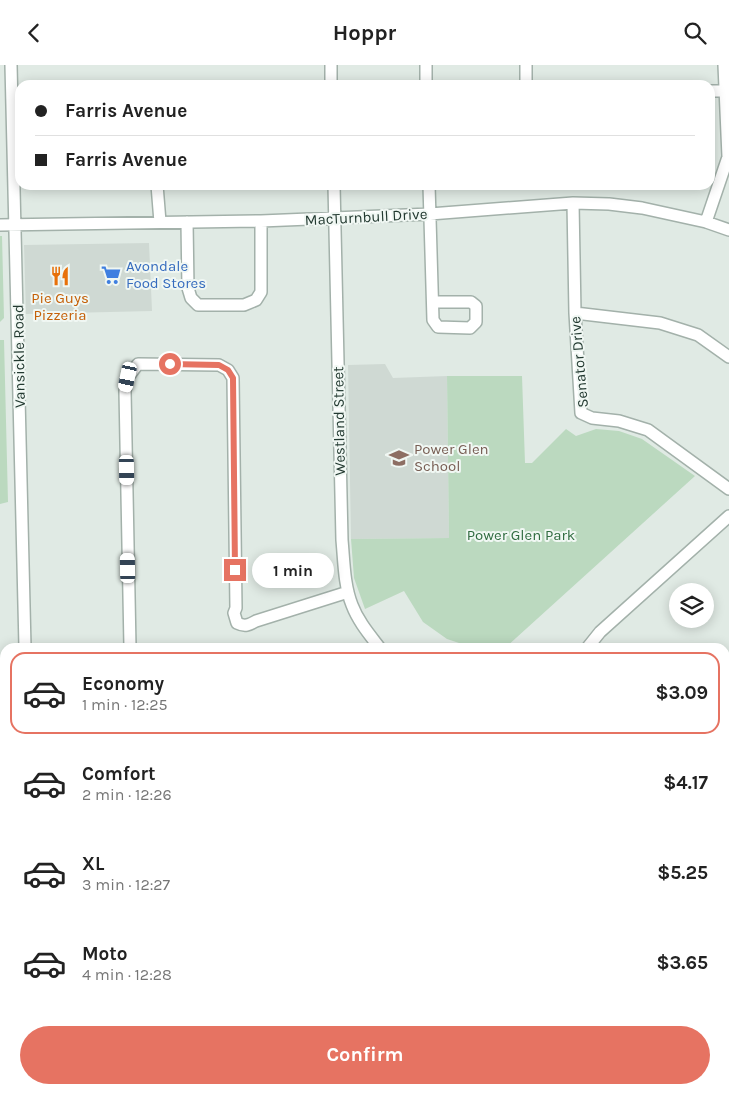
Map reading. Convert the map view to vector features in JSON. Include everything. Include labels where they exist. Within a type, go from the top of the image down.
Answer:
[{"type":"street","name":"Vansickle Road","points":[[10,65],[15,113]]},
{"type":"street","points":[[331,65],[331,80]]},
{"type":"street","points":[[426,65],[426,80]]},
{"type":"street","points":[[526,65],[526,80]]},
{"type":"street","points":[[706,222],[728,157],[724,65]]},
{"type":"street","points":[[715,91],[726,91]]},
{"type":"street","points":[[0,123],[15,123]]},
{"type":"street","name":"Vansickle Road","points":[[15,190],[26,643]]},
{"type":"street","points":[[157,190],[160,223]]},
{"type":"street","name":"Westland Street","points":[[334,190],[342,540],[348,592],[352,606],[365,629],[377,643]]},
{"type":"street","points":[[429,190],[433,302]]},
{"type":"street","name":"MacTurnbull Drive","points":[[0,225],[335,219],[573,203],[609,204],[642,208],[706,222],[729,230]]},
{"type":"street","name":"Senator Drive","points":[[573,203],[575,313],[581,413],[592,418],[619,421],[648,430],[729,489]]},
{"type":"street","points":[[187,222],[188,288],[191,298],[198,305],[244,305],[256,300],[261,292],[261,221]]},
{"type":"street","points":[[575,313],[660,323],[698,335],[729,357]]},
{"type":"street","points":[[130,643],[125,391],[128,377],[138,364],[219,365],[228,370],[233,378],[236,609],[234,613],[237,623],[244,626],[250,625],[256,621],[348,592]]},
{"type":"street","points":[[591,643],[600,632],[729,517]]},
{"type":"shaded area","points":[[149,243],[152,311],[26,314],[24,245]]},
{"type":"shaded area","name":"Power Glen School","points":[[385,364],[393,378],[447,376],[449,538],[351,539],[348,365]]},
{"type":"green space","points":[[0,236],[2,236],[4,318],[0,322]]},
{"type":"green space","points":[[0,340],[4,340],[8,502],[0,504]]},
{"type":"green space","name":"Power Glen Park","points":[[447,376],[522,376],[525,463],[532,463],[566,429],[576,436],[596,429],[619,431],[642,439],[695,476],[510,643],[459,643],[447,639],[423,622],[404,591],[365,609],[354,578],[351,539],[449,538]]},
{"type":"place","name":"Avondale Food Stores","points":[[111,275]]},
{"type":"place","name":"Pie Guys Pizzeria","points":[[60,276]]},
{"type":"place","name":"Power Glen School","points":[[399,458]]},
{"type":"route","points":[[170,364],[219,365],[228,370],[233,378],[235,570]]}]
